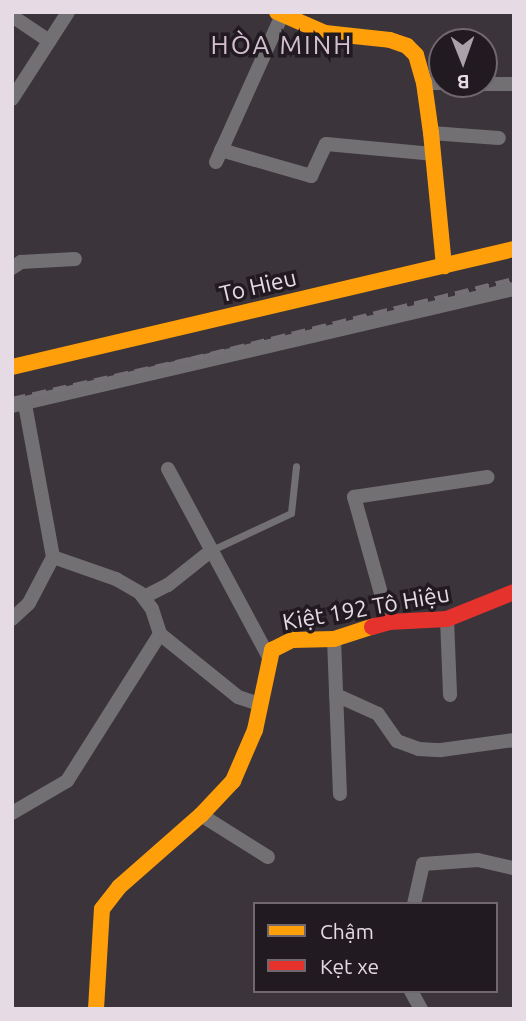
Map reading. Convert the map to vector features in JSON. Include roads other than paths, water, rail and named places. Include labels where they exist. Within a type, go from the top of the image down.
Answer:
[{"type":"street","points":[[12,99],[68,12]]},
{"type":"street","points":[[433,154],[326,144],[310,176],[219,156],[279,14],[325,33],[390,40],[407,46],[416,55],[424,83],[431,133],[444,266]]},
{"type":"street","points":[[12,16],[49,41]]},
{"type":"street","points":[[431,133],[499,138]]},
{"type":"street","name":"To Hieu","points":[[12,368],[514,249]]},
{"type":"street","points":[[12,268],[21,262],[75,259]]},
{"type":"street","points":[[12,619],[29,603],[54,557],[18,405],[514,289]]},
{"type":"street","name":"Kiệt 192 Tô Hiệu","points":[[167,469],[269,657]]},
{"type":"street","points":[[389,622],[354,497],[488,478]]},
{"type":"street","points":[[144,597],[160,591],[212,550]]},
{"type":"street","points":[[54,557],[116,579],[144,597],[152,609],[159,634],[238,697],[260,704]]},
{"type":"street","name":"Kiệt 192 Tô Hiệu","points":[[96,1009],[99,926],[104,904],[119,887],[201,815],[233,781],[250,748],[269,657],[278,646],[292,640],[334,639],[389,622],[447,619],[514,593]]},
{"type":"street","points":[[447,619],[450,695]]},
{"type":"street","points":[[12,813],[67,781],[159,634]]},
{"type":"street","points":[[334,639],[340,794]]},
{"type":"street","points":[[336,695],[378,714],[397,741],[419,749],[441,750],[514,740]]},
{"type":"street","points":[[201,815],[268,857]]},
{"type":"street","points":[[414,902],[423,864],[478,860],[514,868]]},
{"type":"street","points":[[412,993],[421,1009]]},
{"type":"lane","points":[[212,550],[291,513],[296,466]]},
{"type":"railway","points":[[12,399],[190,359],[514,279]]},
{"type":"district","name":"HÒA MINH","points":[[282,45]]}]
